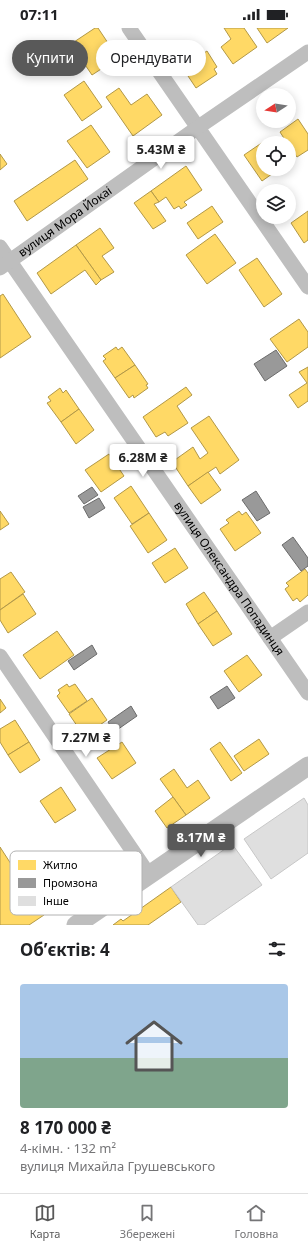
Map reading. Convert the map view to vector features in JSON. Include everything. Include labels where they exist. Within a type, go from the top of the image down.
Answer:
[{"type":"street","points":[[129,28],[308,287]]},
{"type":"street","name":"вулиця Мора Йокаі","points":[[5,264],[308,52]]},
{"type":"street","name":"вулиця Олександра Попадинця","points":[[0,247],[5,264],[308,693]]},
{"type":"street","points":[[270,638],[308,612]]},
{"type":"street","points":[[0,656],[133,851]]},
{"type":"street","points":[[142,880],[308,766]]},
{"type":"street","points":[[142,865],[149,875]]},
{"type":"street","points":[[76,925],[91,915]]},
{"type":"building: Житло","points":[[95,28],[98,28],[106,40],[96,40],[96,72],[92,75],[88,69],[88,40],[77,40]]},
{"type":"building: Житло","points":[[224,28],[244,28],[257,47],[233,64],[221,47],[231,39]]},
{"type":"building: Житло","points":[[257,28],[288,28],[267,43]]},
{"type":"building: Житло","points":[[206,52],[217,67],[214,69],[217,74],[196,88],[188,76],[206,76]]},
{"type":"building: Житло","points":[[84,81],[102,107],[82,121],[64,95]]},
{"type":"building: Житло","points":[[119,88],[131,105],[147,94],[162,115],[133,136],[106,97]]},
{"type":"building: Житло","points":[[298,119],[308,134],[308,150],[297,157],[296,136],[283,136],[280,132],[286,128],[296,128],[296,120]]},
{"type":"building: Житло","points":[[91,125],[110,152],[87,168],[67,141]]},
{"type":"building: Житло","points":[[256,147],[256,172],[244,155]]},
{"type":"building: Житло","points":[[0,154],[7,164],[0,170]]},
{"type":"building: Житло","points":[[75,160],[88,179],[27,221],[14,201]]},
{"type":"building: Житло","points":[[186,166],[202,190],[184,202],[187,205],[181,209],[179,206],[174,209],[166,197],[159,202],[151,191]]},
{"type":"building: Житло","points":[[259,176],[269,176],[262,181]]},
{"type":"building: Житло","points":[[151,191],[159,202],[154,204],[166,221],[153,229],[134,203]]},
{"type":"building: Житло","points":[[212,206],[223,222],[198,239],[187,223]]},
{"type":"building: Житло","points":[[308,211],[308,240],[304,243],[292,224],[296,224],[296,219]]},
{"type":"building: Житло","points":[[100,228],[114,248],[102,256],[114,272],[101,280],[76,245]]},
{"type":"building: Житло","points":[[215,234],[236,263],[207,284],[186,255]]},
{"type":"building: Житло","points":[[76,245],[101,280],[96,285],[85,270],[51,294],[37,273]]},
{"type":"building: Житло","points":[[257,258],[282,294],[264,307],[239,270]]},
{"type":"building: Житло","points":[[3,294],[31,337],[0,358],[0,296]]},
{"type":"building: Житло","points":[[299,319],[308,332],[308,347],[287,362],[270,339]]},
{"type":"building: Житло","points":[[116,347],[118,350],[122,347],[135,365],[115,378],[103,361],[106,359],[103,356]]},
{"type":"building: Житло","points":[[135,365],[148,384],[146,385],[148,388],[134,398],[133,395],[129,398],[115,378]]},
{"type":"building: Житло","points":[[308,367],[308,401],[298,408],[289,395],[307,383],[299,372]]},
{"type":"building: Житло","points":[[186,387],[192,395],[177,406],[188,423],[168,436],[165,432],[156,437],[143,417]]},
{"type":"building: Житло","points":[[60,388],[63,393],[66,390],[79,409],[61,422],[47,403],[51,401],[48,397]]},
{"type":"building: Житло","points":[[79,409],[94,430],[76,444],[61,422]]},
{"type":"building: Житло","points":[[209,416],[239,460],[220,474],[216,467],[188,486],[172,462],[193,447],[200,459],[208,453],[191,428]]},
{"type":"building: Житло","points":[[109,454],[124,476],[101,492],[85,470]]},
{"type":"building: Житло","points":[[208,472],[221,490],[201,504],[188,486]]},
{"type":"building: Житло","points":[[131,486],[149,513],[132,524],[114,498]]},
{"type":"building: Житло","points":[[0,511],[9,524],[0,530]]},
{"type":"building: Житло","points":[[239,511],[242,515],[246,512],[261,533],[235,551],[220,529],[229,523],[226,520]]},
{"type":"building: Житло","points":[[149,513],[167,540],[148,553],[130,526]]},
{"type":"building: Житло","points":[[175,548],[188,568],[165,583],[152,563]]},
{"type":"building: Житло","points":[[305,569],[308,573],[308,595],[300,602],[297,598],[293,601],[285,589],[289,586],[286,583]]},
{"type":"building: Житло","points":[[11,572],[25,592],[0,610],[0,579]]},
{"type":"building: Житло","points":[[204,592],[217,611],[198,624],[186,604]]},
{"type":"building: Житло","points":[[23,594],[36,614],[8,633],[0,620],[0,610]]},
{"type":"building: Житло","points":[[217,611],[232,634],[213,646],[198,624]]},
{"type":"building: Житло","points":[[57,631],[74,655],[40,679],[23,655]]},
{"type":"building: Житло","points":[[247,655],[262,675],[239,692],[224,671]]},
{"type":"building: Житло","points":[[67,684],[69,687],[75,684],[87,701],[69,713],[57,696],[60,693],[58,690]]},
{"type":"building: Житло","points":[[92,698],[107,720],[84,736],[69,714]]},
{"type":"building: Житло","points":[[0,699],[6,708],[0,713]]},
{"type":"building: Житло","points":[[15,720],[29,742],[8,755],[0,742],[0,729]]},
{"type":"building: Житло","points":[[259,739],[269,754],[244,771],[234,756]]},
{"type":"building: Житло","points":[[29,742],[40,760],[20,773],[8,755]]},
{"type":"building: Житло","points":[[122,742],[136,763],[112,779],[97,758]]},
{"type":"building: Житло","points":[[220,742],[242,773],[231,781],[210,749]]},
{"type":"building: Житло","points":[[174,769],[187,788],[198,780],[210,798],[186,815],[160,779]]},
{"type":"building: Житло","points":[[61,787],[76,810],[55,823],[40,801]]},
{"type":"building: Житло","points":[[173,797],[186,815],[167,828],[155,811]]},
{"type":"building: Житло","points":[[0,847],[10,862],[10,915],[44,915],[29,925],[0,925]]},
{"type":"building: Житло","points":[[171,887],[181,902],[148,925],[113,925],[121,919],[123,921],[131,915],[142,915],[142,908]]},
{"type":"building: Промзона","points":[[276,350],[287,366],[265,381],[254,364]]},
{"type":"building: Промзона","points":[[92,487],[98,495],[84,504],[78,496]]},
{"type":"building: Промзона","points":[[256,491],[270,513],[257,521],[242,500]]},
{"type":"building: Промзона","points":[[99,498],[105,508],[89,518],[83,507]]},
{"type":"building: Промзона","points":[[293,537],[308,558],[308,566],[301,571],[282,545]]},
{"type":"building: Промзона","points":[[92,645],[97,654],[74,670],[68,661]]},
{"type":"building: Промзона","points":[[227,686],[235,698],[218,709],[210,697]]},
{"type":"building: Промзона","points":[[131,706],[137,716],[114,732],[108,722]]},
{"type":"building: Інше","points":[[304,798],[308,805],[308,853],[271,879],[244,839]]},
{"type":"building: Інше","points":[[232,844],[262,885],[204,925],[198,925],[171,887]]}]
